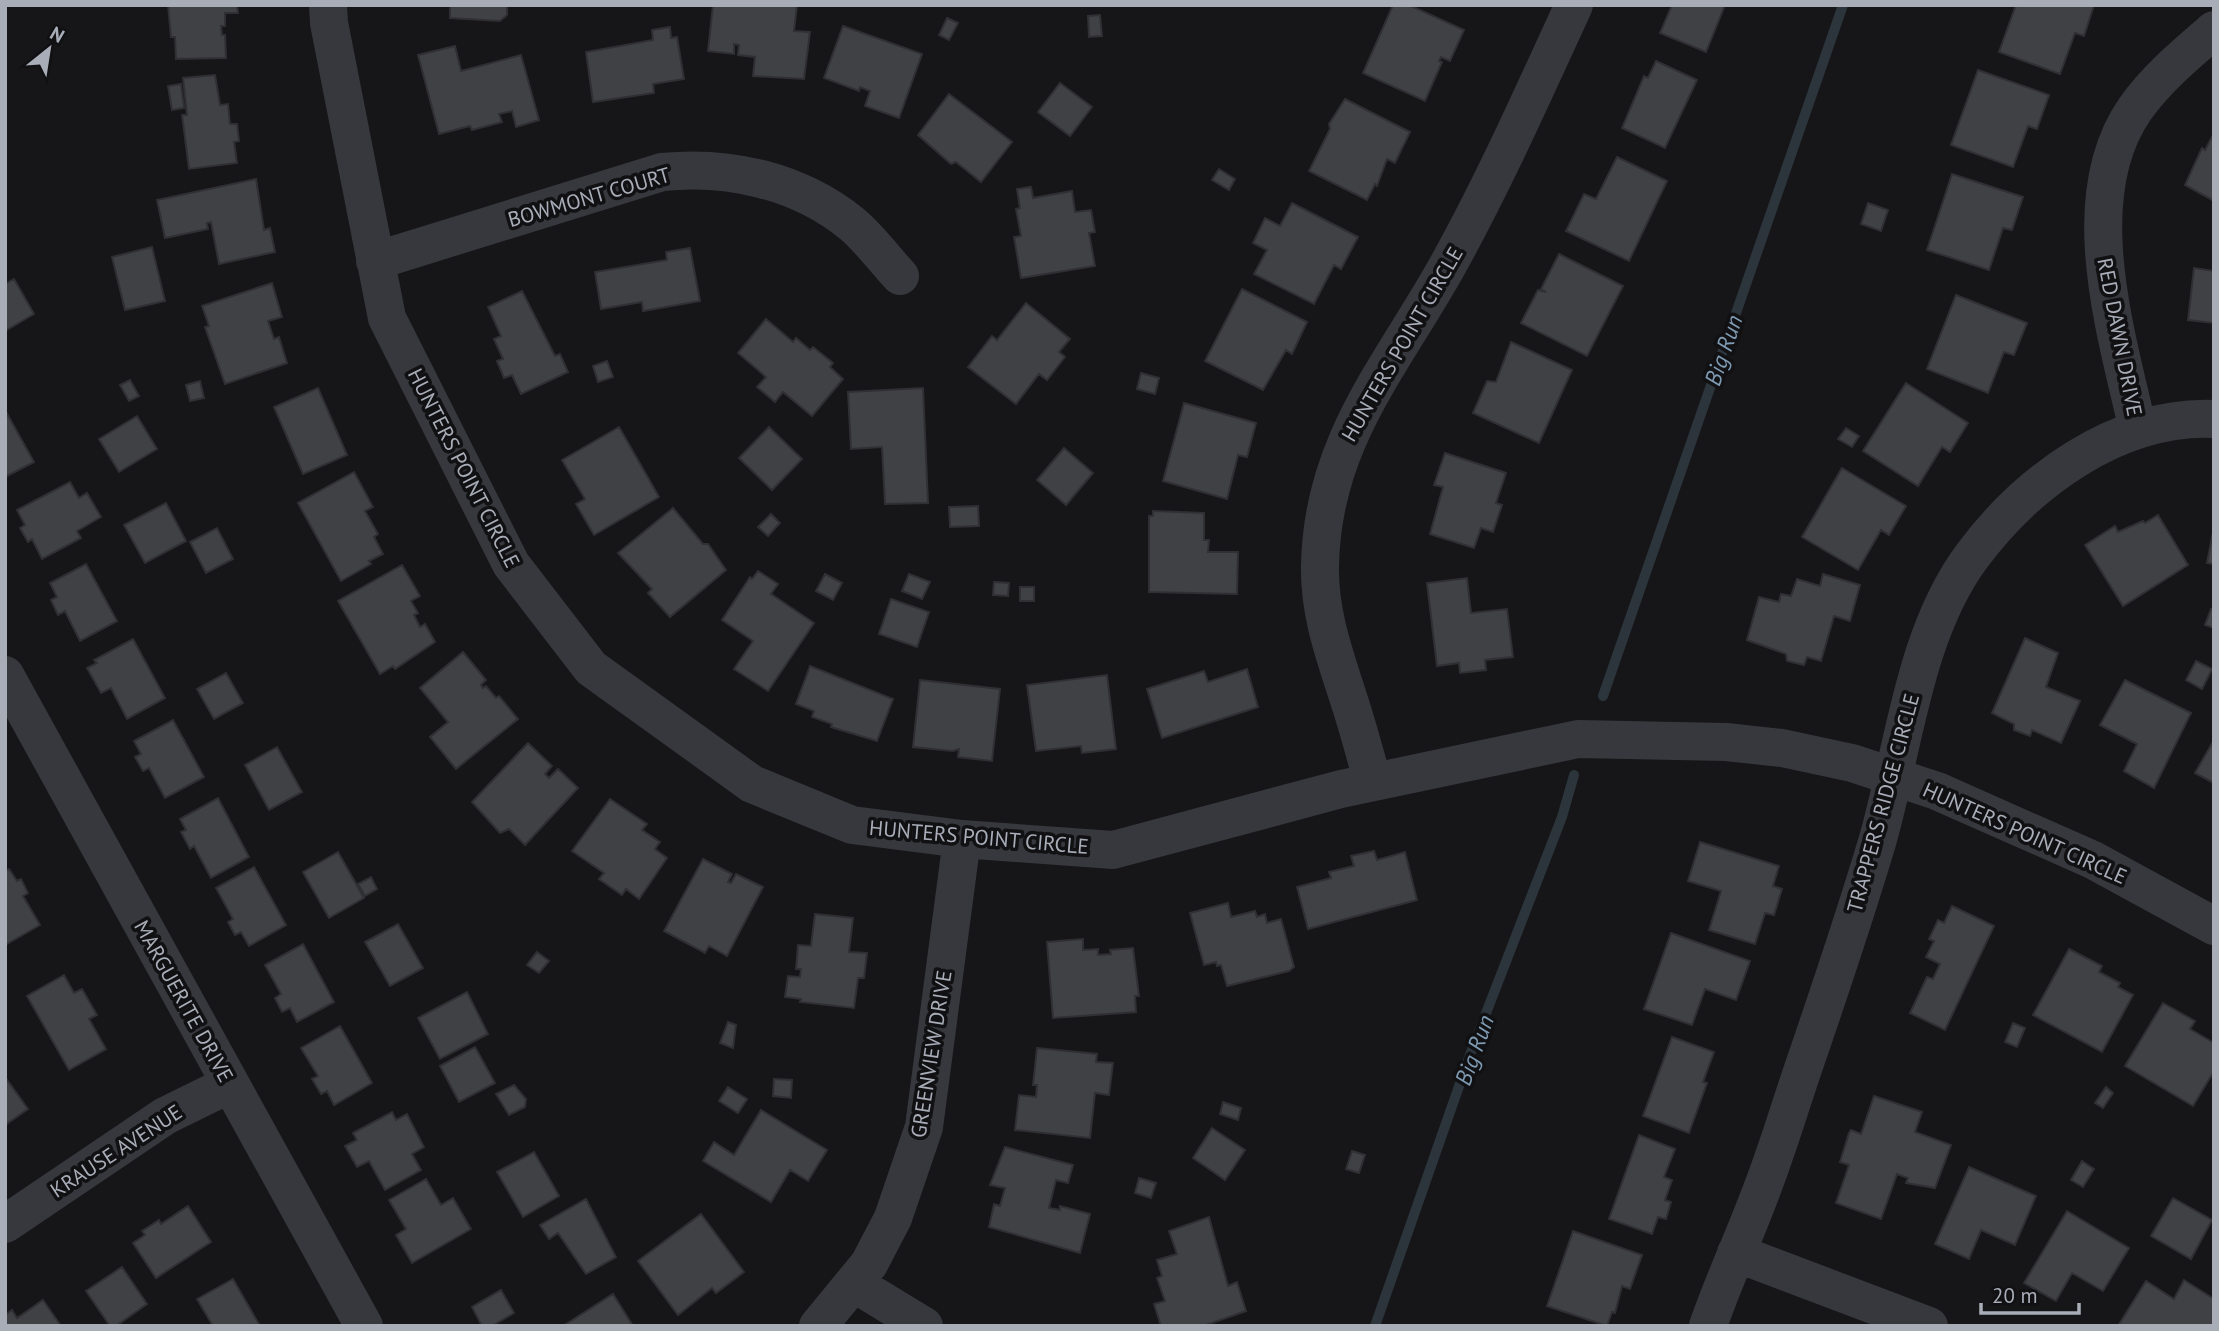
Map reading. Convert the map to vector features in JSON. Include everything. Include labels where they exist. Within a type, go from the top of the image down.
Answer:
[{"type":"street","name":"HUNTERS POINT CIRCLE","points":[[328,5],[387,318],[511,564],[591,668],[752,784],[852,825],[962,839],[1113,850],[1373,782],[1577,739],[1726,742],[1782,748],[1852,763],[1937,791],[2093,860],[2214,926]]},
{"type":"street","name":"HUNTERS POINT CIRCLE","points":[[1373,782],[1324,621],[1319,568],[1323,517],[1334,471],[1355,418],[1448,264],[1500,167],[1574,5]]},
{"type":"street","name":"RED DAWN DRIVE","points":[[2137,430],[2105,282],[2102,227],[2107,190],[2116,150],[2134,110],[2188,52],[2214,30]]},
{"type":"street","name":"BOWMONT COURT","points":[[375,261],[662,172],[714,171],[769,180],[813,198],[853,225],[900,276]]},
{"type":"street","name":"TRAPPERS RIDGE CIRCLE","points":[[1707,1326],[1760,1196],[1831,988],[1878,838],[1915,682],[1938,617],[1970,557],[2032,491],[2094,449],[2137,430],[2214,419]]},
{"type":"street","name":"MARGUERITE DRIVE","points":[[5,675],[364,1326]]},
{"type":"street","name":"GREENVIEW DRIVE","points":[[818,1326],[855,1284],[892,1218],[924,1127],[962,839]]},
{"type":"street","name":"KRAUSE AVENUE","points":[[5,1224],[165,1116],[230,1083]]},
{"type":"street","points":[[1736,1252],[1929,1326]]},
{"type":"street","points":[[855,1284],[924,1326]]},
{"type":"building","points":[[168,5],[237,5],[238,13],[225,13],[225,26],[221,26],[222,35],[225,35],[226,58],[176,59],[175,37],[171,37]]},
{"type":"building","points":[[450,5],[507,5],[507,15],[500,21],[450,18]]},
{"type":"building","points":[[713,5],[797,5],[794,31],[810,32],[804,79],[753,76],[755,57],[738,55],[739,45],[734,44],[734,54],[708,51]]},
{"type":"building","points":[[1393,5],[1409,5],[1464,30],[1450,61],[1441,57],[1439,61],[1442,62],[1425,101],[1363,73]]},
{"type":"building","points":[[1672,5],[1725,5],[1706,52],[1660,33]]},
{"type":"building","points":[[2016,5],[2094,5],[2084,36],[2075,33],[2060,74],[1999,52]]},
{"type":"building","points":[[1100,15],[1102,36],[1089,37],[1088,16]]},
{"type":"building","points":[[947,18],[958,23],[949,40],[939,35]]},
{"type":"building","points":[[843,26],[922,54],[899,118],[865,106],[870,91],[860,87],[859,91],[824,78]]},
{"type":"building","points":[[670,27],[671,38],[677,37],[684,79],[653,84],[654,93],[593,102],[586,52],[653,40],[652,30]]},
{"type":"building","points":[[455,46],[461,71],[521,55],[539,120],[516,127],[512,111],[499,114],[502,122],[472,130],[470,126],[439,134],[418,55]]},
{"type":"building","points":[[1656,61],[1697,80],[1665,148],[1622,128],[1644,76],[1648,78]]},
{"type":"building","points":[[1978,70],[2049,95],[2037,129],[2028,126],[2013,167],[1951,145]]},
{"type":"building","points":[[215,75],[220,105],[228,104],[230,124],[237,124],[239,141],[234,142],[237,163],[189,169],[182,115],[187,115],[183,78]]},
{"type":"building","points":[[1060,83],[1092,107],[1070,136],[1038,112]]},
{"type":"building","points":[[181,84],[184,108],[172,110],[168,86]]},
{"type":"building","points":[[949,94],[1012,142],[981,182],[956,162],[951,164],[918,135]]},
{"type":"building","points":[[1345,99],[1410,132],[1395,163],[1387,159],[1377,186],[1375,184],[1367,200],[1309,171],[1330,129],[1329,124]]},
{"type":"building","points":[[2213,135],[2214,201],[2185,185],[2202,148],[2205,150]]},
{"type":"building","points":[[1617,157],[1667,181],[1629,261],[1566,231],[1584,194],[1596,199]]},
{"type":"building","points":[[1219,169],[1235,179],[1229,190],[1212,180]]},
{"type":"building","points":[[1952,174],[2023,197],[2012,230],[2003,228],[1989,270],[1927,250]]},
{"type":"building","points":[[256,179],[264,230],[270,228],[275,252],[219,264],[211,222],[207,223],[208,229],[165,238],[157,200]]},
{"type":"building","points":[[1031,187],[1033,198],[1072,191],[1075,212],[1091,210],[1095,232],[1089,233],[1095,266],[1021,278],[1014,237],[1021,236],[1016,209],[1020,208],[1017,189]]},
{"type":"building","points":[[1292,203],[1358,237],[1341,269],[1334,265],[1314,304],[1254,274],[1267,250],[1253,243],[1265,218],[1280,226]]},
{"type":"building","points":[[1868,203],[1888,210],[1881,231],[1861,224]]},
{"type":"building","points":[[152,247],[165,301],[125,310],[112,257]]},
{"type":"building","points":[[690,248],[700,301],[643,311],[642,302],[601,309],[595,272],[667,260],[666,252]]},
{"type":"building","points":[[1559,254],[1623,286],[1587,356],[1521,323],[1538,290],[1546,292],[1541,289]]},
{"type":"building","points":[[2194,268],[2214,271],[2214,323],[2188,320]]},
{"type":"building","points":[[14,279],[34,314],[5,331],[5,284]]},
{"type":"building","points":[[272,283],[282,317],[268,321],[274,339],[279,337],[287,363],[225,384],[205,327],[209,326],[202,306]]},
{"type":"building","points":[[1242,289],[1307,322],[1292,354],[1286,350],[1263,390],[1205,361]]},
{"type":"building","points":[[522,291],[555,356],[560,354],[568,372],[521,394],[512,375],[504,378],[497,361],[503,359],[494,339],[501,336],[488,307]]},
{"type":"building","points":[[1956,295],[2027,323],[2014,355],[2004,352],[1988,393],[1927,369]]},
{"type":"building","points":[[1026,303],[1070,339],[1059,352],[1065,357],[1047,380],[1039,374],[1016,404],[968,367],[992,336],[997,340]]},
{"type":"building","points":[[766,319],[793,342],[796,338],[810,350],[813,347],[833,363],[830,367],[843,379],[812,416],[783,392],[775,402],[757,387],[766,377],[738,353]]},
{"type":"building","points":[[1511,342],[1572,370],[1539,443],[1473,413],[1487,381],[1496,382]]},
{"type":"building","points":[[607,361],[613,377],[598,382],[593,366]]},
{"type":"building","points":[[1141,373],[1159,378],[1155,394],[1137,389]]},
{"type":"building","points":[[130,380],[139,396],[129,401],[120,385]]},
{"type":"building","points":[[200,381],[204,398],[190,401],[186,385]]},
{"type":"building","points":[[1906,383],[1968,423],[1950,452],[1942,447],[1918,486],[1863,451]]},
{"type":"building","points":[[318,388],[347,455],[303,474],[274,407]]},
{"type":"building","points":[[923,388],[928,503],[885,504],[882,447],[851,449],[848,392]]},
{"type":"building","points":[[1184,403],[1256,423],[1247,457],[1238,455],[1227,499],[1163,481]]},
{"type":"building","points":[[5,410],[34,462],[5,477]]},
{"type":"building","points":[[137,416],[157,449],[119,472],[99,439]]},
{"type":"building","points":[[619,427],[659,497],[594,535],[576,504],[585,499],[562,460]]},
{"type":"building","points":[[769,427],[802,459],[772,490],[739,458]]},
{"type":"building","points":[[1846,428],[1859,436],[1852,447],[1838,439]]},
{"type":"building","points":[[1064,448],[1093,473],[1066,505],[1037,480]]},
{"type":"building","points":[[1445,453],[1506,473],[1496,503],[1502,505],[1493,532],[1481,528],[1474,548],[1430,534],[1443,487],[1434,485]]},
{"type":"building","points":[[1842,468],[1906,506],[1889,535],[1881,530],[1858,570],[1802,537]]},
{"type":"building","points":[[354,472],[373,507],[365,511],[378,534],[374,537],[383,554],[341,581],[298,503]]},
{"type":"building","points":[[70,482],[79,498],[87,493],[101,517],[77,531],[81,538],[42,559],[32,539],[28,542],[20,528],[25,525],[17,510]]},
{"type":"building","points":[[166,503],[186,541],[145,563],[124,525]]},
{"type":"building","points":[[978,506],[979,526],[950,527],[949,507]]},
{"type":"building","points":[[673,508],[703,544],[708,544],[726,570],[670,617],[648,593],[652,589],[618,553]]},
{"type":"building","points":[[1153,511],[1204,513],[1204,540],[1209,540],[1208,552],[1238,552],[1237,594],[1149,592],[1149,516],[1153,516]]},
{"type":"building","points":[[771,514],[780,523],[768,536],[758,527]]},
{"type":"building","points":[[2158,515],[2188,565],[2123,606],[2085,545],[2115,526],[2118,532],[2143,521],[2145,523]]},
{"type":"building","points":[[2214,527],[2214,564],[2207,563]]},
{"type":"building","points":[[217,528],[233,559],[206,573],[190,542]]},
{"type":"building","points":[[86,564],[117,621],[80,641],[65,611],[58,615],[51,600],[57,597],[50,583]]},
{"type":"building","points":[[402,565],[420,596],[411,601],[418,613],[414,615],[420,627],[425,624],[435,642],[395,669],[393,666],[380,674],[338,601]]},
{"type":"building","points":[[758,571],[778,584],[771,594],[814,623],[768,691],[734,669],[753,641],[722,620],[750,577],[752,579]]},
{"type":"building","points":[[825,574],[842,583],[833,600],[816,591]]},
{"type":"building","points":[[909,574],[930,582],[922,599],[902,591]]},
{"type":"building","points":[[1823,574],[1860,585],[1850,621],[1834,616],[1821,661],[1807,657],[1804,665],[1787,661],[1786,654],[1747,640],[1759,597],[1779,602],[1781,594],[1791,596],[1797,579],[1820,586]]},
{"type":"building","points":[[1467,578],[1471,613],[1507,609],[1513,657],[1485,660],[1486,670],[1460,673],[1459,663],[1437,666],[1427,583]]},
{"type":"building","points":[[994,582],[1009,583],[1008,596],[993,595]]},
{"type":"building","points":[[1020,587],[1034,587],[1034,601],[1020,601]]},
{"type":"building","points":[[891,599],[929,612],[917,647],[879,634]]},
{"type":"building","points":[[2211,609],[2214,610],[2214,628],[2205,625]]},
{"type":"building","points":[[2025,638],[2058,653],[2046,687],[2080,701],[2061,743],[2032,730],[2030,736],[2014,730],[2014,724],[1992,713]]},
{"type":"building","points":[[133,639],[165,698],[127,719],[111,688],[101,693],[87,668],[97,663],[94,660]]},
{"type":"building","points":[[463,652],[486,680],[481,685],[483,688],[486,686],[496,698],[499,696],[518,719],[456,769],[430,737],[448,722],[420,688]]},
{"type":"building","points":[[2196,661],[2212,669],[2202,689],[2186,680]]},
{"type":"building","points":[[810,666],[893,699],[877,741],[831,727],[832,724],[812,717],[814,711],[796,704]]},
{"type":"building","points":[[1247,669],[1258,707],[1162,738],[1147,689],[1204,671],[1208,682]]},
{"type":"building","points":[[226,673],[243,703],[214,719],[197,689]]},
{"type":"building","points":[[1107,675],[1116,749],[1082,753],[1081,746],[1036,751],[1027,685]]},
{"type":"building","points":[[920,680],[1000,689],[992,761],[958,757],[959,749],[953,751],[913,747]]},
{"type":"building","points":[[2125,680],[2191,713],[2154,788],[2124,771],[2137,744],[2100,725]]},
{"type":"building","points":[[173,720],[204,777],[165,798],[149,768],[143,771],[135,757],[141,754],[134,741]]},
{"type":"building","points":[[2214,740],[2214,783],[2195,773]]},
{"type":"building","points":[[528,743],[552,766],[545,774],[549,778],[558,769],[578,788],[525,845],[509,829],[500,833],[472,802]]},
{"type":"building","points":[[277,747],[302,792],[269,810],[245,765]]},
{"type":"building","points":[[218,798],[249,857],[211,878],[194,846],[190,849],[181,832],[186,830],[180,819]]},
{"type":"building","points":[[610,799],[647,824],[642,830],[660,842],[655,849],[667,858],[639,899],[626,889],[622,895],[599,879],[604,873],[572,851]]},
{"type":"building","points":[[1700,842],[1779,866],[1773,886],[1782,889],[1774,915],[1765,913],[1755,944],[1709,930],[1721,891],[1688,881]]},
{"type":"building","points":[[1374,851],[1377,860],[1405,852],[1417,900],[1308,929],[1297,887],[1331,878],[1329,872],[1354,866],[1351,856]]},
{"type":"building","points":[[338,852],[364,898],[329,918],[303,872]]},
{"type":"building","points":[[703,859],[732,874],[728,882],[731,883],[736,874],[763,887],[727,956],[709,946],[705,953],[664,931]]},
{"type":"building","points":[[254,867],[286,925],[249,946],[241,932],[235,935],[228,922],[233,919],[216,888]]},
{"type":"building","points":[[9,869],[17,881],[21,879],[28,893],[23,896],[40,925],[5,945],[5,871]]},
{"type":"building","points":[[371,877],[377,889],[365,896],[358,884]]},
{"type":"building","points":[[1228,903],[1231,917],[1255,911],[1257,917],[1265,914],[1267,923],[1281,919],[1294,967],[1289,971],[1227,986],[1221,965],[1217,966],[1216,962],[1204,965],[1190,913]]},
{"type":"building","points":[[1952,906],[1994,926],[1945,1030],[1910,1013],[1927,977],[1933,979],[1940,964],[1926,957],[1934,941],[1929,939],[1938,920],[1944,923]]},
{"type":"building","points":[[815,914],[853,918],[849,952],[867,953],[864,978],[858,978],[854,1008],[800,1002],[801,999],[785,997],[788,976],[800,977],[801,969],[796,969],[798,945],[811,946]]},
{"type":"building","points":[[398,924],[423,968],[390,986],[365,942]]},
{"type":"building","points":[[1671,933],[1750,961],[1736,1000],[1705,989],[1692,1025],[1644,1009]]},
{"type":"building","points":[[1083,939],[1083,950],[1098,949],[1098,955],[1111,954],[1110,950],[1133,948],[1139,996],[1135,996],[1136,1012],[1053,1018],[1047,942]]},
{"type":"building","points":[[303,944],[334,1002],[297,1022],[290,1008],[282,1012],[275,998],[281,994],[265,965]]},
{"type":"building","points":[[2069,949],[2102,966],[2099,972],[2120,983],[2118,987],[2133,995],[2102,1052],[2033,1015]]},
{"type":"building","points":[[537,952],[549,961],[539,973],[527,965]]},
{"type":"building","points":[[64,975],[74,993],[82,989],[97,1015],[89,1019],[106,1049],[69,1070],[27,996]]},
{"type":"building","points":[[467,992],[488,1034],[440,1059],[418,1018]]},
{"type":"building","points":[[2163,1003],[2195,1021],[2190,1029],[2214,1043],[2214,1071],[2193,1106],[2125,1066]]},
{"type":"building","points":[[728,1022],[736,1025],[733,1048],[720,1043]]},
{"type":"building","points":[[2013,1023],[2025,1028],[2017,1047],[2005,1042]]},
{"type":"building","points":[[340,1026],[372,1083],[334,1105],[327,1091],[321,1094],[312,1079],[318,1076],[301,1048]]},
{"type":"building","points":[[1672,1037],[1714,1052],[1703,1082],[1707,1083],[1689,1133],[1643,1116]]},
{"type":"building","points":[[475,1047],[495,1083],[459,1102],[440,1066]]},
{"type":"building","points":[[1037,1048],[1097,1054],[1096,1062],[1113,1063],[1109,1095],[1095,1093],[1090,1138],[1015,1130],[1019,1095],[1036,1097],[1037,1085],[1033,1085]]},
{"type":"building","points":[[5,1077],[28,1109],[5,1125]]},
{"type":"building","points":[[774,1079],[792,1080],[791,1098],[773,1096]]},
{"type":"building","points":[[514,1085],[526,1099],[525,1107],[509,1115],[496,1094]]},
{"type":"building","points":[[728,1087],[747,1099],[738,1113],[719,1101]]},
{"type":"building","points":[[2106,1087],[2113,1093],[2103,1108],[2095,1103]]},
{"type":"building","points":[[1874,1096],[1922,1112],[1915,1132],[1951,1145],[1935,1188],[1906,1183],[1908,1178],[1897,1174],[1881,1219],[1836,1203],[1849,1165],[1840,1162],[1849,1133],[1851,1130],[1861,1134]]},
{"type":"building","points":[[1223,1102],[1241,1108],[1238,1120],[1220,1114]]},
{"type":"building","points":[[761,1110],[827,1150],[808,1181],[790,1170],[771,1202],[703,1161],[714,1142],[734,1155]]},
{"type":"building","points":[[392,1112],[396,1120],[407,1114],[424,1147],[412,1154],[421,1170],[385,1190],[369,1161],[357,1167],[345,1146],[357,1140],[353,1133]]},
{"type":"building","points":[[1212,1128],[1245,1150],[1225,1180],[1193,1158]]},
{"type":"building","points":[[1639,1135],[1675,1149],[1664,1177],[1672,1180],[1665,1200],[1671,1202],[1666,1219],[1658,1217],[1652,1234],[1609,1219]]},
{"type":"building","points":[[1005,1147],[1073,1165],[1068,1183],[1056,1180],[1049,1208],[1060,1210],[1060,1206],[1090,1214],[1080,1253],[989,1227],[994,1204],[1000,1206],[1005,1188],[990,1185]]},
{"type":"building","points":[[1352,1151],[1365,1155],[1359,1173],[1346,1169]]},
{"type":"building","points":[[534,1152],[559,1196],[523,1217],[497,1172]]},
{"type":"building","points":[[2082,1161],[2094,1169],[2083,1187],[2071,1180]]},
{"type":"building","points":[[1969,1167],[2036,1196],[2015,1245],[1981,1230],[1969,1259],[1935,1244]]},
{"type":"building","points":[[1139,1178],[1156,1183],[1151,1198],[1135,1193]]},
{"type":"building","points":[[426,1179],[441,1205],[453,1198],[471,1229],[412,1263],[396,1235],[406,1229],[389,1200]]},
{"type":"building","points":[[2173,1198],[2212,1220],[2191,1259],[2151,1236]]},
{"type":"building","points":[[586,1199],[616,1257],[586,1274],[558,1233],[549,1239],[540,1225]]},
{"type":"building","points":[[188,1206],[211,1242],[156,1278],[133,1243],[145,1235],[142,1231],[159,1220],[161,1224]]},
{"type":"building","points":[[2067,1211],[2129,1248],[2103,1291],[2072,1273],[2056,1301],[2024,1283]]},
{"type":"building","points":[[701,1214],[744,1272],[716,1293],[712,1288],[678,1315],[638,1261]]},
{"type":"building","points":[[1209,1217],[1228,1286],[1237,1282],[1246,1311],[1203,1326],[1161,1326],[1154,1304],[1165,1301],[1157,1278],[1162,1276],[1157,1260],[1177,1254],[1169,1231]]},
{"type":"building","points":[[1573,1231],[1642,1255],[1630,1289],[1622,1286],[1615,1313],[1612,1312],[1607,1326],[1547,1306]]},
{"type":"building","points":[[122,1267],[147,1304],[116,1326],[110,1326],[86,1291]]},
{"type":"building","points":[[233,1279],[260,1326],[213,1326],[197,1299]]},
{"type":"building","points":[[2184,1280],[2214,1299],[2214,1326],[2118,1326],[2146,1281],[2174,1299]]},
{"type":"building","points":[[501,1290],[514,1313],[492,1326],[482,1326],[472,1307]]},
{"type":"building","points":[[613,1294],[633,1326],[563,1326]]},
{"type":"building","points":[[43,1300],[61,1326],[5,1326],[5,1315],[12,1310],[17,1318]]},
{"type":"waterway","name":"Big Run","points":[[1603,696],[1843,5]]},
{"type":"waterway","name":"Big Run","points":[[1375,1326],[1471,1052],[1562,817],[1574,775]]}]
